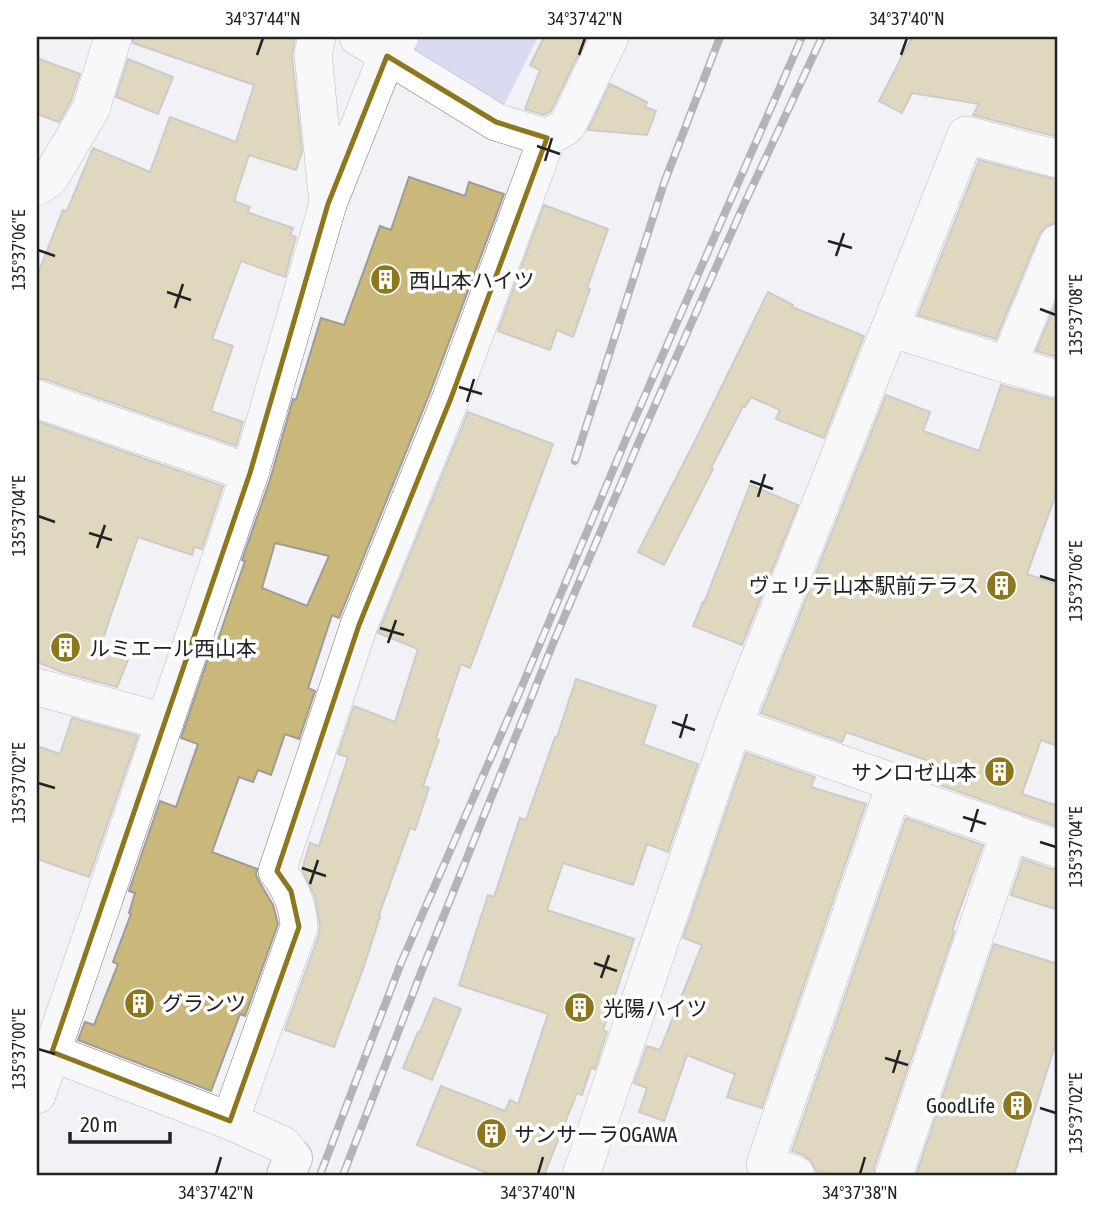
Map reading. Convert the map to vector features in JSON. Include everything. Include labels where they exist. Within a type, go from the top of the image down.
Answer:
[{"type":"street","points":[[37,187],[50,178],[91,109],[113,37]]},
{"type":"street","points":[[317,37],[313,54],[328,204]]},
{"type":"street","points":[[230,1121],[299,927],[299,915],[291,891],[277,871],[359,625],[451,398],[547,138],[567,126],[610,37]]},
{"type":"street","points":[[37,1095],[45,1049],[165,722],[250,473],[328,204],[382,43],[496,122],[547,138]]},
{"type":"street","points":[[580,1175],[733,726],[966,135],[1058,159]]},
{"type":"street","points":[[1008,365],[1058,243]]},
{"type":"street","points":[[890,328],[1058,379]]},
{"type":"street","points":[[37,399],[250,473]]},
{"type":"street","points":[[37,687],[165,722]]},
{"type":"street","points":[[733,726],[890,781],[893,791],[765,1164],[796,1175]]},
{"type":"street","points":[[893,791],[1058,849]]},
{"type":"street","points":[[894,1175],[1010,831]]},
{"type":"street","points":[[45,1049],[230,1121],[283,1145],[290,1167]]},
{"type":"highlighted area","points":[[387,56],[496,122],[547,138],[451,398],[359,625],[277,871],[291,891],[299,927],[230,1121],[52,1052],[250,473],[328,204]]},
{"type":"shaded area","points":[[415,37],[538,37],[500,113],[400,58]]},
{"type":"building","points":[[133,37],[295,37],[292,56],[302,152],[296,170],[249,155],[234,201],[250,207],[247,212],[293,228],[290,235],[296,237],[285,277],[241,261],[212,339],[233,346],[211,411],[243,422],[236,446],[44,379],[37,379],[37,276],[63,210],[67,211],[93,148],[150,172],[170,117],[236,142],[254,85],[133,43]]},
{"type":"building","points":[[544,37],[587,37],[551,111],[544,115],[525,109],[540,70],[530,65]]},
{"type":"building","points":[[912,37],[1058,37],[1058,137],[973,115],[979,104],[912,93],[902,113],[879,101]]},
{"type":"building","points":[[37,58],[80,74],[71,101],[59,122],[37,114]]},
{"type":"building","points":[[128,59],[173,77],[158,114],[116,97]]},
{"type":"building","points":[[610,84],[647,102],[645,107],[656,111],[647,135],[588,130]]},
{"type":"building","points":[[979,160],[1058,179],[1058,222],[1046,226],[1039,235],[996,339],[918,315]]},
{"type":"building","points":[[409,177],[465,196],[469,182],[504,194],[431,390],[339,618],[332,615],[308,688],[315,691],[299,739],[285,734],[271,775],[258,770],[253,782],[239,777],[212,852],[257,869],[256,875],[273,905],[278,924],[245,1016],[240,1014],[211,1091],[78,1040],[85,1022],[94,1025],[118,964],[113,962],[131,914],[129,913],[135,893],[129,891],[160,801],[176,807],[198,744],[181,738],[245,561],[242,560],[321,318],[344,325],[380,226],[391,230]],"holes":[[[275,543],[329,556],[307,606],[262,588]]]},
{"type":"building","points":[[544,205],[608,229],[573,337],[557,330],[550,350],[498,331]]},
{"type":"building","points":[[768,292],[793,305],[792,307],[864,336],[824,438],[776,419],[780,410],[751,397],[745,407],[743,406],[664,565],[638,552]]},
{"type":"building","points":[[1058,298],[1058,357],[1036,351]]},
{"type":"building","points":[[1001,385],[1058,399],[1058,488],[1027,574],[1058,585],[1058,746],[1041,740],[1022,794],[1058,806],[1058,827],[926,780],[932,762],[846,732],[842,742],[761,713],[886,395],[930,412],[923,431],[979,451]]},
{"type":"building","points":[[468,412],[553,444],[470,668],[461,664],[423,786],[429,788],[415,830],[410,828],[334,1047],[285,1030],[320,926],[315,897],[302,870],[310,843],[319,846],[348,757],[338,754],[354,706],[395,722],[418,649],[378,633]]},
{"type":"building","points":[[37,421],[223,486],[202,549],[194,547],[192,555],[138,537],[99,650],[128,660],[117,687],[37,662]]},
{"type":"building","points":[[750,485],[798,505],[742,645],[693,626]]},
{"type":"building","points":[[576,679],[656,706],[643,744],[698,764],[668,852],[647,844],[633,885],[563,863],[547,910],[634,939],[603,1030],[607,1032],[595,1069],[591,1068],[582,1095],[577,1093],[544,1175],[492,1175],[417,1145],[441,1086],[505,1111],[510,1100],[518,1104],[548,1014],[459,985],[488,895],[494,897],[520,818],[526,820]]},
{"type":"building","points":[[72,718],[138,736],[89,877],[37,859],[37,746],[60,754]]},
{"type":"building","points":[[746,753],[815,777],[811,787],[866,804],[762,1108],[727,1097],[735,1074],[687,1055],[664,1121],[639,1112],[647,1088],[634,1083],[647,1046],[660,1050],[702,945],[683,938]]},
{"type":"building","points":[[906,818],[983,845],[952,931],[954,932],[874,1168],[874,1175],[830,1175],[816,1171],[811,1161],[792,1151]]},
{"type":"building","points":[[1023,859],[1058,869],[1058,910],[1011,895]]},
{"type":"building","points":[[994,944],[1058,964],[1058,1036],[1014,1175],[916,1175]]},
{"type":"building","points":[[434,998],[461,1009],[432,1080],[403,1068]]},
{"type":"railway","points":[[575,461],[664,183],[720,37]]},
{"type":"railway","points":[[320,1175],[401,963],[802,37]]},
{"type":"railway","points":[[343,1175],[554,641],[741,211],[822,37]]},
{"type":"place","name":"西山本ハイツ","points":[[386,280]]},
{"type":"place","name":"ヴェリテ山本駅前テラス","points":[[1002,585]]},
{"type":"place","name":"ルミエール西山本","points":[[66,648]]},
{"type":"place","name":"サンロゼ山本","points":[[1000,772]]},
{"type":"place","name":"グランツ","points":[[139,1003]]},
{"type":"place","name":"光陽ハイツ","points":[[580,1008]]},
{"type":"place","name":"GoodLife","points":[[1018,1105]]},
{"type":"place","name":"サンサーラOGAWA","points":[[491,1134]]}]
